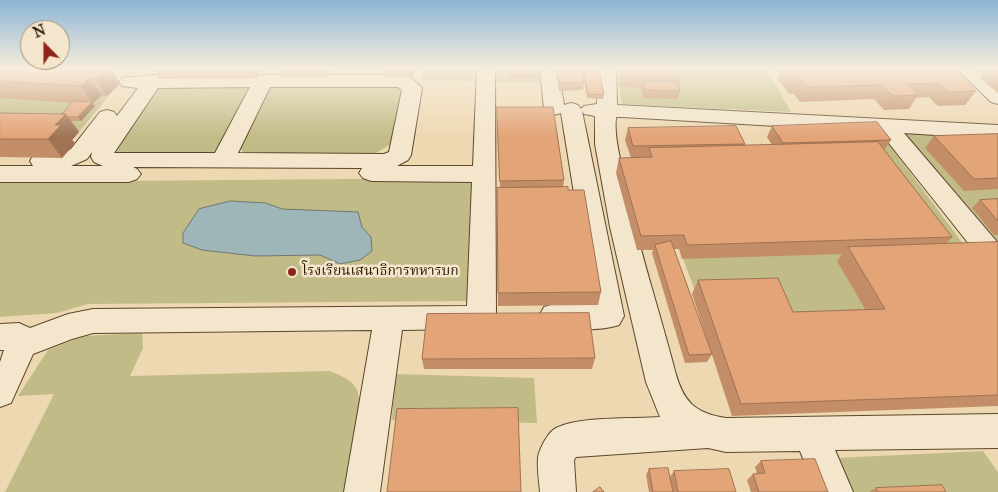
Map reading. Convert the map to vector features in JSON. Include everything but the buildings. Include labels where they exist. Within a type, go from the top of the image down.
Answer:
[{"type":"lane","points":[[0,160],[60,161],[71,159],[79,154],[126,91]]},
{"type":"lane","points":[[146,91],[103,151],[102,157],[107,160],[384,161],[394,159],[400,155],[411,91]]},
{"type":"lane","points":[[223,160],[259,91]]},
{"type":"lane","points":[[481,317],[495,108],[491,91]]},
{"type":"lane","points":[[551,91],[553,109],[609,316]]},
{"type":"lane","points":[[608,91],[606,132],[610,166],[662,380],[672,407],[686,422],[706,432]]},
{"type":"lane","points":[[553,109],[695,113],[998,132]]},
{"type":"lane","points":[[886,125],[998,261]]},
{"type":"lane","points":[[0,174],[490,190]]},
{"type":"lane","points":[[0,392],[15,367],[10,342],[93,321],[646,315]]},
{"type":"lane","points":[[362,492],[388,318]]},
{"type":"lane","points":[[558,492],[556,456],[566,441],[600,436],[706,432],[726,435],[998,430]]},
{"type":"lane","points":[[811,434],[835,492]]},
{"type":"shaded area","points":[[0,91],[112,92],[74,138],[0,135]]},
{"type":"shaded area","points":[[151,91],[250,91],[215,154],[114,156],[111,148]]},
{"type":"shaded area","points":[[266,91],[402,91],[391,144],[376,153],[244,153],[239,147]]},
{"type":"shaded area","points":[[620,91],[779,91],[791,112],[622,104]]},
{"type":"shaded area","points":[[900,132],[998,137],[998,247]]},
{"type":"shaded area","points":[[883,136],[998,291],[712,336],[673,232]]},
{"type":"shaded area","points":[[467,178],[475,183],[470,301],[88,304],[57,313],[0,317],[0,182]]},
{"type":"shaded area","points":[[142,333],[143,348],[130,376],[329,371],[349,380],[357,390],[359,410],[356,439],[346,492],[5,492],[54,394],[18,396],[48,350],[84,336]]},
{"type":"shaded area","points":[[395,374],[534,378],[537,423],[392,420]]},
{"type":"shaded area","points":[[983,451],[998,472],[998,492],[852,492],[836,458]]},
{"type":"water","points":[[231,201],[266,203],[282,209],[358,212],[362,227],[371,237],[372,251],[360,260],[340,264],[320,255],[255,256],[202,250],[183,243],[183,233],[199,209]]},
{"type":"place","name":"โรงเรียนเสนาธิการทหารบก","points":[[292,272]]}]
